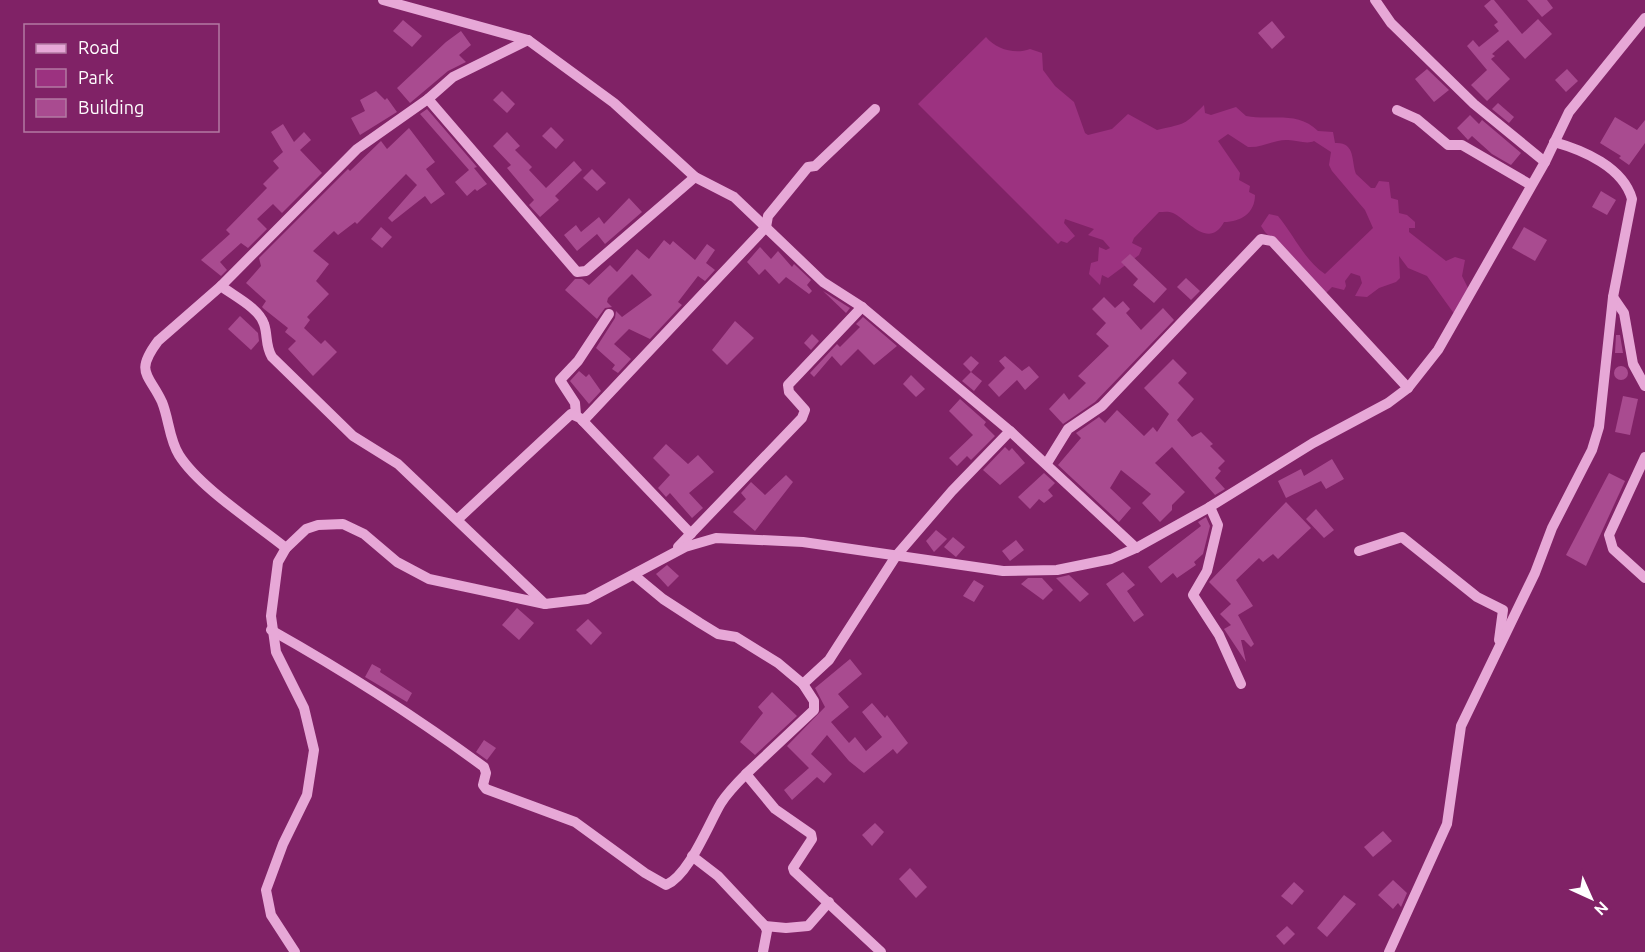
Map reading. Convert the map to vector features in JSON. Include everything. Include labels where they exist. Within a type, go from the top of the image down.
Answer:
[{"type":"street","points":[[383,0],[528,40],[620,108],[695,177],[734,197],[823,282],[862,307],[1010,431],[1136,548]]},
{"type":"street","points":[[1375,0],[1391,23],[1474,104],[1545,162]]},
{"type":"street","points":[[295,952],[271,915],[266,890],[279,852],[307,795],[314,750],[309,721],[276,652],[271,630],[274,578],[278,562],[286,548],[306,530],[318,525],[343,524],[364,534],[397,562],[429,579],[545,604],[587,599],[705,540],[745,538],[803,542],[942,565],[1026,572],[1078,567],[1136,548],[1209,507],[1313,443],[1388,404],[1408,388],[1438,350],[1545,162],[1569,112],[1645,18]]},
{"type":"street","points":[[286,548],[198,477],[180,456],[162,402],[146,377],[146,364],[158,342],[221,286],[357,149],[428,99],[453,77],[528,40]]},
{"type":"street","points":[[428,99],[577,272],[586,271],[695,177]]},
{"type":"street","points":[[579,418],[766,227],[768,216],[808,167],[815,166],[875,109]]},
{"type":"street","points":[[1397,110],[1417,119],[1448,145],[1462,145],[1531,185]]},
{"type":"street","points":[[1389,952],[1447,824],[1461,726],[1535,573],[1552,528],[1592,450],[1599,427],[1613,297],[1632,199],[1629,189],[1621,179],[1591,155],[1554,142]]},
{"type":"street","points":[[1047,463],[1068,429],[1102,406],[1261,239],[1272,241],[1408,388]]},
{"type":"street","points":[[221,286],[260,317],[272,357],[345,429],[359,441],[390,458],[458,519],[545,604]]},
{"type":"street","points":[[1613,297],[1624,313],[1633,364],[1645,386]]},
{"type":"street","points":[[671,555],[802,418],[805,410],[789,392],[788,385],[862,307]]},
{"type":"street","points":[[609,314],[578,361],[560,380],[575,403],[579,418],[691,534]]},
{"type":"street","points":[[458,519],[567,417],[579,418]]},
{"type":"street","points":[[802,684],[829,660],[896,556],[952,491],[1010,431]]},
{"type":"street","points":[[1645,456],[1609,535],[1613,549],[1645,578]]},
{"type":"street","points":[[1209,507],[1218,525],[1208,571],[1193,595],[1219,635],[1241,684]]},
{"type":"street","points":[[1359,551],[1402,537],[1477,597],[1503,610],[1497,651]]},
{"type":"street","points":[[271,630],[314,654],[450,742],[484,767],[486,773],[483,785],[486,789],[575,822],[645,873],[666,885],[673,882],[692,856],[721,803],[746,774],[814,710],[816,703],[802,684],[778,663],[736,637],[718,634],[684,614],[634,574]]},
{"type":"street","points":[[746,774],[775,809],[811,834],[812,839],[793,868],[881,952]]},
{"type":"street","points":[[692,856],[718,876],[765,926],[767,931],[763,952]]},
{"type":"street","points":[[765,926],[786,928],[808,926],[829,902]]},
{"type":"green space","points":[[986,37],[995,45],[1006,50],[1030,49],[1042,53],[1043,70],[1055,86],[1074,102],[1085,133],[1088,135],[1112,129],[1128,114],[1157,130],[1174,126],[1184,123],[1204,105],[1205,113],[1211,115],[1236,107],[1246,116],[1293,118],[1302,120],[1318,131],[1333,132],[1335,143],[1350,149],[1356,174],[1371,188],[1375,188],[1379,181],[1389,182],[1391,198],[1398,200],[1399,213],[1407,215],[1415,222],[1415,228],[1409,228],[1409,232],[1446,261],[1455,257],[1465,260],[1462,276],[1468,288],[1455,315],[1427,276],[1408,268],[1399,256],[1400,278],[1396,282],[1379,288],[1367,297],[1355,296],[1362,283],[1360,276],[1351,273],[1345,281],[1344,290],[1332,287],[1325,294],[1265,232],[1261,226],[1269,214],[1278,216],[1305,255],[1325,274],[1373,228],[1365,210],[1332,171],[1329,165],[1331,152],[1314,141],[1281,140],[1248,147],[1228,134],[1218,141],[1240,173],[1239,180],[1250,186],[1249,192],[1255,195],[1250,211],[1241,218],[1224,222],[1218,230],[1212,233],[1198,231],[1173,213],[1159,212],[1134,238],[1132,243],[1142,248],[1139,255],[1108,278],[1102,275],[1100,285],[1089,274],[1091,263],[1098,261],[1099,247],[1106,250],[1110,248],[1103,240],[1088,235],[1094,229],[1065,219],[1064,223],[1075,236],[1067,243],[1061,241],[1058,244],[918,104]]},
{"type":"building","points":[[1494,0],[1522,34],[1538,19],[1552,34],[1525,59],[1508,40],[1492,54],[1495,56],[1491,59],[1510,79],[1487,101],[1471,85],[1487,70],[1467,46],[1473,40],[1479,47],[1499,31],[1494,25],[1498,22],[1484,6]]},
{"type":"building","points":[[1527,0],[1547,0],[1553,8],[1542,17]]},
{"type":"building","points":[[403,20],[422,36],[412,47],[393,31]]},
{"type":"building","points":[[1272,21],[1285,37],[1272,49],[1258,33]]},
{"type":"building","points":[[461,31],[471,45],[459,55],[466,62],[448,71],[410,103],[397,88]]},
{"type":"building","points":[[1427,69],[1449,90],[1434,102],[1415,79]]},
{"type":"building","points":[[1567,69],[1578,81],[1566,92],[1555,80]]},
{"type":"building","points":[[376,91],[385,100],[387,98],[397,112],[360,135],[351,118],[365,111],[360,100]]},
{"type":"building","points":[[502,91],[515,104],[507,113],[493,100]]},
{"type":"building","points":[[1498,103],[1514,117],[1509,123],[1492,109]]},
{"type":"building","points":[[427,109],[477,167],[474,168],[487,184],[477,191],[475,189],[467,196],[455,182],[469,170],[420,114]]},
{"type":"building","points":[[1470,115],[1479,124],[1482,120],[1521,153],[1511,165],[1492,154],[1472,136],[1468,140],[1457,128]]},
{"type":"building","points":[[1615,117],[1637,130],[1645,120],[1645,143],[1629,165],[1619,158],[1621,156],[1600,143]]},
{"type":"building","points":[[283,124],[294,142],[304,132],[311,140],[300,150],[322,173],[282,213],[273,204],[257,219],[267,229],[248,248],[241,243],[220,262],[227,270],[221,276],[201,260],[230,234],[226,230],[267,188],[263,184],[279,168],[273,161],[283,152],[271,132]]},
{"type":"building","points":[[551,127],[564,140],[556,149],[542,136]]},
{"type":"building","points":[[409,128],[435,162],[426,169],[445,194],[431,204],[425,196],[392,222],[388,218],[417,185],[406,174],[357,224],[355,222],[338,235],[334,231],[313,251],[329,264],[316,281],[329,294],[307,317],[310,320],[304,328],[321,344],[325,340],[337,352],[313,376],[288,349],[296,341],[285,332],[288,328],[262,307],[266,301],[246,283],[261,266],[259,258],[348,169],[350,171],[381,141],[387,149]]},
{"type":"building","points":[[507,132],[520,146],[515,150],[532,167],[529,170],[546,188],[574,161],[582,170],[555,196],[559,200],[540,217],[529,205],[534,200],[507,168],[511,165],[493,146]]},
{"type":"building","points":[[592,169],[606,183],[597,191],[583,178]]},
{"type":"building","points":[[1601,191],[1616,200],[1607,215],[1592,207]]},
{"type":"building","points":[[629,198],[642,212],[605,244],[597,234],[577,251],[564,235],[576,225],[581,232],[599,217],[604,224]]},
{"type":"building","points":[[381,227],[392,237],[382,248],[371,239]]},
{"type":"building","points":[[1524,227],[1547,240],[1535,261],[1512,248]]},
{"type":"building","points":[[664,240],[670,245],[673,241],[695,260],[707,244],[715,250],[706,263],[715,270],[705,281],[698,276],[678,302],[682,305],[650,339],[629,329],[614,344],[631,359],[618,373],[612,369],[615,365],[596,348],[615,318],[616,311],[622,317],[652,295],[632,274],[608,298],[607,302],[612,307],[605,308],[597,319],[565,290],[575,279],[582,279],[589,285],[610,265],[617,272],[637,249],[649,259]]},
{"type":"building","points":[[760,247],[771,259],[778,251],[792,267],[794,264],[811,280],[807,285],[812,291],[809,294],[786,277],[779,284],[765,269],[759,275],[747,262]]},
{"type":"building","points":[[1130,254],[1167,289],[1154,303],[1133,285],[1138,279],[1121,262]]},
{"type":"building","points":[[1186,278],[1200,291],[1191,300],[1177,287]]},
{"type":"building","points":[[823,291],[850,308],[846,313]]},
{"type":"building","points":[[1104,297],[1115,308],[1123,301],[1130,309],[1126,313],[1141,330],[1163,308],[1174,320],[1095,402],[1063,424],[1049,409],[1064,393],[1069,400],[1086,383],[1078,376],[1109,346],[1096,334],[1106,323],[1092,309]]},
{"type":"building","points":[[240,316],[258,333],[259,341],[251,350],[228,329]]},
{"type":"building","points":[[863,317],[897,346],[874,365],[858,349],[841,366],[832,356],[814,377],[810,373],[837,344],[840,347],[860,327],[856,324]]},
{"type":"building","points":[[735,321],[754,338],[727,365],[712,350]]},
{"type":"building","points":[[812,334],[819,341],[811,350],[804,343]]},
{"type":"building","points":[[1616,335],[1620,335],[1623,353],[1615,353]]},
{"type":"building","points":[[971,356],[979,363],[971,372],[963,364]]},
{"type":"building","points":[[1005,356],[1022,371],[1029,366],[1039,377],[1025,390],[1017,380],[999,397],[988,385],[1005,368],[999,361]]},
{"type":"building","points":[[1173,359],[1187,373],[1178,383],[1194,399],[1177,420],[1192,437],[1201,432],[1213,444],[1210,446],[1225,461],[1218,468],[1221,471],[1215,478],[1225,489],[1215,495],[1172,447],[1155,463],[1185,492],[1160,522],[1142,503],[1151,494],[1121,470],[1110,488],[1131,508],[1119,522],[1058,465],[1081,438],[1076,433],[1099,417],[1105,423],[1117,410],[1144,436],[1153,427],[1157,432],[1169,414],[1144,388]]},
{"type":"building","points":[[1618,366],[1624,366],[1628,373],[1624,380],[1618,380],[1614,376],[1614,370]]},
{"type":"building","points":[[579,371],[586,377],[589,374],[601,391],[589,404],[570,381]]},
{"type":"building","points":[[971,372],[982,381],[974,391],[962,381]]},
{"type":"building","points":[[911,375],[925,389],[916,397],[903,384]]},
{"type":"building","points":[[1623,396],[1638,399],[1630,435],[1615,432]]},
{"type":"building","points":[[960,399],[986,422],[984,425],[995,436],[971,460],[967,456],[957,466],[949,458],[973,435],[949,411]]},
{"type":"building","points":[[666,444],[688,464],[698,455],[714,472],[689,493],[703,508],[692,518],[670,493],[666,497],[658,488],[670,475],[653,458]]},
{"type":"building","points":[[1005,447],[1009,451],[1012,448],[1025,463],[1000,485],[983,470]]},
{"type":"building","points":[[1332,459],[1344,479],[1326,489],[1321,481],[1286,498],[1278,481],[1301,469],[1304,476]]},
{"type":"building","points":[[1044,473],[1055,483],[1048,490],[1053,496],[1044,503],[1039,499],[1030,509],[1018,497]]},
{"type":"building","points":[[1609,473],[1625,481],[1586,566],[1566,555]]},
{"type":"building","points":[[786,475],[793,482],[755,531],[733,512],[746,499],[741,493],[751,482],[765,495]]},
{"type":"building","points":[[1286,502],[1311,528],[1278,559],[1273,554],[1263,562],[1259,558],[1236,580],[1253,606],[1238,615],[1254,644],[1251,647],[1241,640],[1246,662],[1224,629],[1231,625],[1220,614],[1231,604],[1209,582]]},
{"type":"building","points":[[1316,509],[1334,530],[1324,538],[1306,519]]},
{"type":"building","points":[[1206,517],[1210,526],[1203,554],[1194,562],[1196,565],[1177,578],[1173,573],[1161,583],[1148,567],[1201,526],[1198,522]]},
{"type":"building","points":[[936,530],[947,539],[934,552],[926,541]]},
{"type":"building","points":[[953,537],[965,547],[956,557],[944,547]]},
{"type":"building","points":[[1016,540],[1024,550],[1010,561],[1002,551]]},
{"type":"building","points":[[667,565],[679,576],[668,587],[656,574]]},
{"type":"building","points":[[1123,572],[1135,585],[1127,591],[1144,615],[1134,622],[1106,584]]},
{"type":"building","points":[[1069,575],[1089,594],[1080,602],[1056,578]]},
{"type":"building","points":[[1028,578],[1042,578],[1053,590],[1043,600],[1021,584]]},
{"type":"building","points":[[974,580],[984,586],[974,602],[963,596]]},
{"type":"building","points":[[517,608],[534,623],[519,640],[502,625]]},
{"type":"building","points":[[588,619],[602,633],[591,645],[576,630]]},
{"type":"building","points":[[850,659],[862,674],[838,694],[849,707],[831,722],[849,743],[855,737],[866,751],[882,737],[862,712],[872,703],[885,718],[887,715],[908,743],[897,754],[893,749],[864,773],[849,761],[827,735],[811,754],[832,774],[824,783],[817,777],[792,800],[784,790],[809,768],[787,746],[825,707],[815,688]]},
{"type":"building","points":[[372,664],[412,693],[407,702],[365,677]]},
{"type":"building","points":[[772,692],[797,716],[755,755],[740,742],[763,713],[758,707]]},
{"type":"building","points":[[484,740],[496,748],[487,760],[476,752]]},
{"type":"building","points":[[875,823],[884,832],[872,846],[862,835]]},
{"type":"building","points":[[1383,831],[1392,841],[1373,857],[1364,847]]},
{"type":"building","points":[[910,868],[927,887],[916,898],[899,879]]},
{"type":"building","points":[[1393,880],[1407,893],[1401,907],[1398,903],[1393,909],[1378,895]]},
{"type":"building","points":[[1294,882],[1304,891],[1292,905],[1281,896]]},
{"type":"building","points":[[1344,895],[1356,904],[1327,937],[1317,928]]},
{"type":"building","points":[[1287,926],[1295,934],[1284,945],[1276,936]]}]
